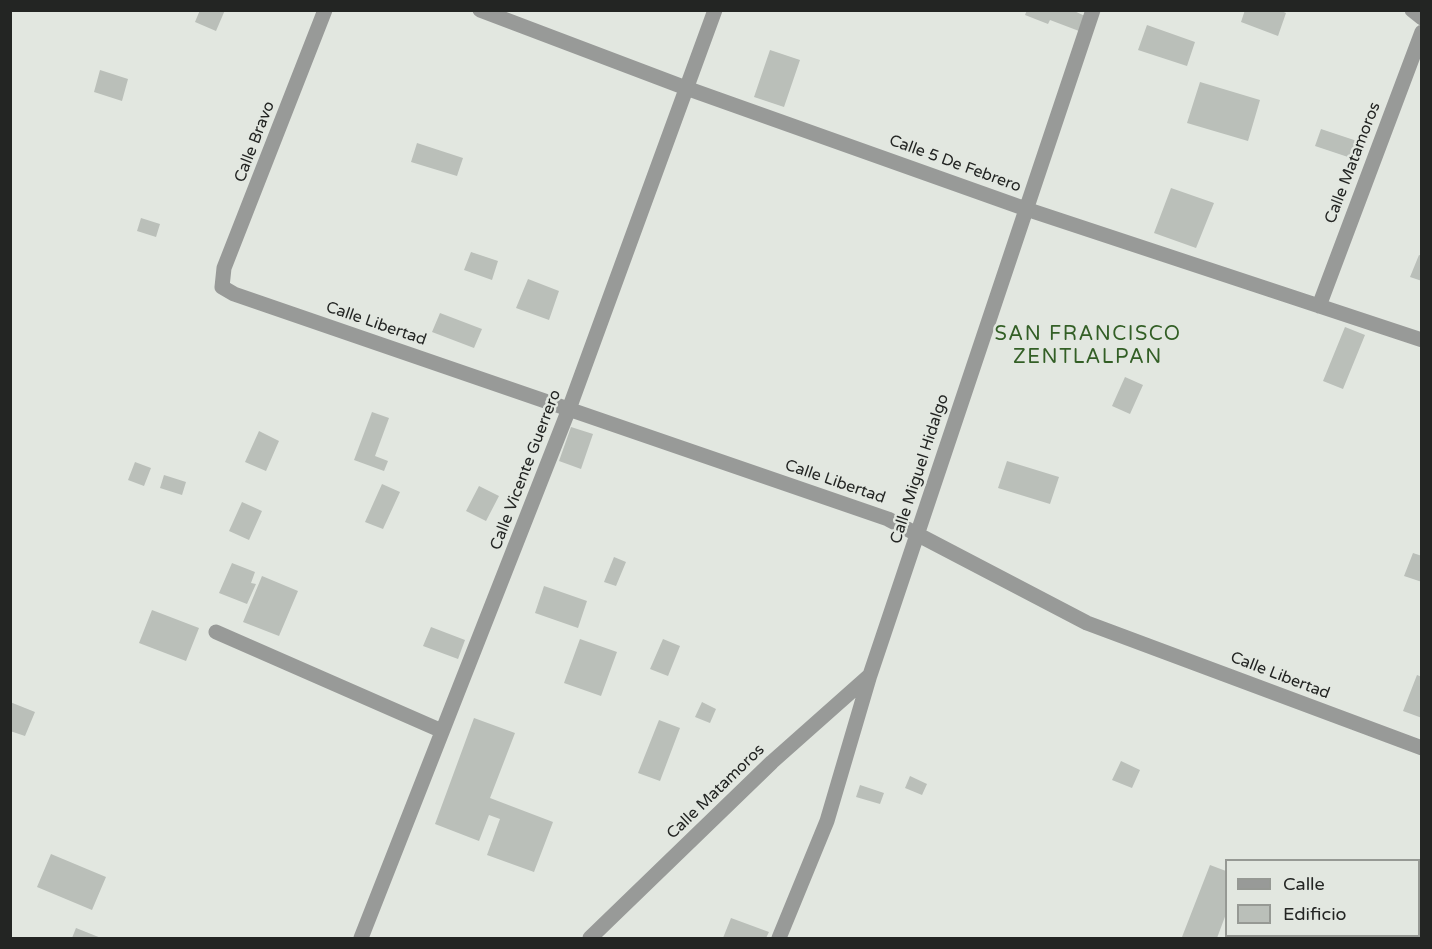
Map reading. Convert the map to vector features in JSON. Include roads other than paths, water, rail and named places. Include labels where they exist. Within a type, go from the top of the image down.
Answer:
[{"type":"street","name":"Calle Bravo","points":[[222,287],[225,268],[325,10]]},
{"type":"street","name":"Calle 5 De Febrero","points":[[480,10],[686,88],[1026,208],[1422,340]]},
{"type":"street","name":"Calle Vicente Guerrero","points":[[361,939],[569,409],[715,10]]},
{"type":"street","name":"Calle Miguel Hidalgo","points":[[779,939],[827,821],[870,675],[1093,10]]},
{"type":"street","points":[[1412,10],[1422,18]]},
{"type":"street","name":"Calle Matamoros","points":[[1319,306],[1422,32]]},
{"type":"street","name":"Calle Libertad","points":[[222,287],[245,298],[888,519],[1088,623],[1422,748]]},
{"type":"street","points":[[216,632],[442,730]]},
{"type":"street","name":"Calle Matamoros","points":[[590,939],[772,762],[870,675]]},
{"type":"district","name":"SAN FRANCISCO ZENTLALPAN","points":[[1088,346]]}]
